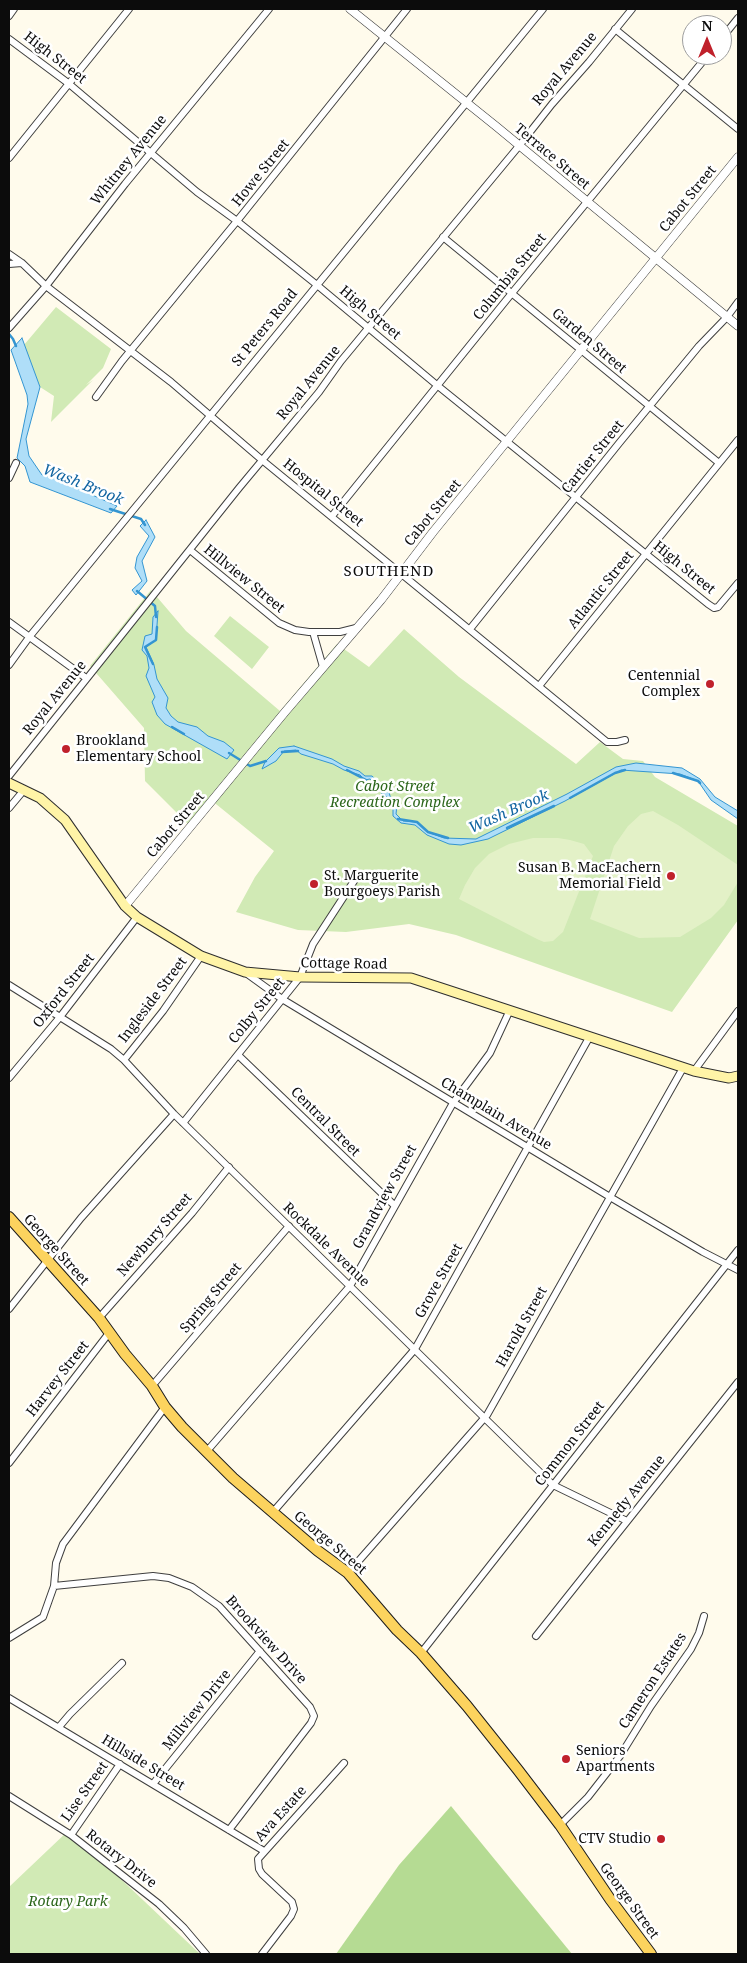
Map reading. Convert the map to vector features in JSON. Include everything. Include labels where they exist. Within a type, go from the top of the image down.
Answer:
[{"type":"main road","name":"Cottage Road","points":[[9,783],[40,798],[65,820],[125,906],[137,917],[201,956],[245,972],[300,977],[411,978],[683,1068],[729,1078],[738,1076]]},
{"type":"main road","name":"George Street","points":[[9,1217],[98,1318],[124,1354],[152,1386],[165,1407],[192,1437],[233,1478],[318,1551],[348,1573],[397,1630],[421,1652],[467,1706],[560,1825],[610,1899],[652,1954]]},
{"type":"street","points":[[9,16],[14,9]]},
{"type":"street","points":[[9,158],[129,9]]},
{"type":"street","name":"Whitney Avenue","points":[[9,328],[46,286],[151,152],[269,9]]},
{"type":"street","name":"Terrace Street","points":[[350,9],[738,326]]},
{"type":"street","name":"Howe Street","points":[[96,397],[131,350],[238,221],[407,9]]},
{"type":"street","name":"St Peters Road","points":[[9,665],[30,636],[543,9]]},
{"type":"street","name":"Royal Avenue","points":[[9,776],[368,329],[632,9]]},
{"type":"street","points":[[615,29],[738,129]]},
{"type":"street","name":"High Street","points":[[9,39],[68,84],[197,192],[238,221],[438,386],[714,608],[718,607],[738,583]]},
{"type":"street","name":"Columbia Street","points":[[332,516],[512,293],[700,65]]},
{"type":"street","name":"Cabot Street","points":[[125,906],[323,666],[381,600],[738,157]]},
{"type":"street","name":"Garden Street","points":[[443,237],[720,463]]},
{"type":"street","name":"Hospital Street","points":[[9,254],[22,263],[46,286],[131,350],[211,415],[262,460],[607,742],[625,740]]},
{"type":"street","points":[[9,264],[22,263]]},
{"type":"street","name":"Cartier Street","points":[[470,629],[506,582],[699,346],[728,317],[738,302]]},
{"type":"street","name":"Atlantic Street","points":[[539,686],[738,440]]},
{"type":"street","points":[[9,478],[16,463]]},
{"type":"street","name":"Hillview Street","points":[[190,550],[272,619],[291,629],[312,632],[340,632],[356,628]]},
{"type":"street","points":[[9,622],[86,678]]},
{"type":"street","points":[[312,632],[323,666]]},
{"type":"street","points":[[9,808],[24,790]]},
{"type":"street","name":"Colby Street","points":[[183,1123],[300,977],[313,944],[354,881]]},
{"type":"street","name":"Oxford Street","points":[[9,1078],[137,917]]},
{"type":"street","name":"Ingleside Street","points":[[124,1060],[163,1011],[201,956]]},
{"type":"street","name":"Champlain Avenue","points":[[245,972],[282,999],[453,1103],[610,1197],[738,1270]]},
{"type":"street","name":"Rockdale Avenue","points":[[9,985],[111,1048],[183,1123],[553,1485],[627,1521]]},
{"type":"street","name":"Grandview Street","points":[[207,1451],[350,1286],[453,1103],[484,1063],[497,1041],[509,1012]]},
{"type":"street","points":[[694,1071],[738,1012]]},
{"type":"street","name":"Grove Street","points":[[272,1512],[415,1349],[590,1036]]},
{"type":"street","name":"Central Street","points":[[238,1055],[395,1206]]},
{"type":"street","name":"Harold Street","points":[[348,1573],[485,1418],[683,1068]]},
{"type":"street","points":[[9,1309],[81,1218],[174,1114]]},
{"type":"street","name":"Newbury Street","points":[[98,1318],[192,1212],[229,1167]]},
{"type":"street","name":"Spring Street","points":[[152,1386],[289,1226]]},
{"type":"street","name":"Common Street","points":[[421,1652],[738,1250]]},
{"type":"street","name":"Harvey Street","points":[[9,1464],[109,1333]]},
{"type":"street","name":"Kennedy Avenue","points":[[536,1636],[738,1382]]},
{"type":"street","points":[[9,1638],[43,1618],[54,1586],[57,1558],[65,1540],[165,1407]]},
{"type":"street","name":"Brookview Drive","points":[[54,1586],[140,1576],[162,1577],[178,1581],[196,1589],[215,1602],[307,1704],[312,1711],[313,1718],[229,1830]]},
{"type":"street","name":"Cameron Estates","points":[[560,1825],[588,1797],[620,1756],[651,1706],[691,1649],[699,1633],[704,1616]]},
{"type":"street","name":"Millview Drive","points":[[153,1784],[260,1651]]},
{"type":"street","points":[[60,1727],[122,1664]]},
{"type":"street","name":"Hillside Street","points":[[9,1698],[264,1851]]},
{"type":"street","name":"Ava Estate","points":[[262,1954],[291,1916],[294,1909],[292,1902],[259,1869],[258,1859],[344,1763]]},
{"type":"street","name":"Lise Street","points":[[71,1835],[120,1764]]},
{"type":"street","name":"Rotary Drive","points":[[9,1796],[71,1835],[159,1904],[186,1930],[206,1954]]},
{"type":"green space","points":[[56,307],[111,349],[103,368],[51,422],[54,396],[40,387],[24,345]]},
{"type":"green space","name":"Cabot Street Recreation Complex","points":[[151,590],[186,631],[280,711],[337,644],[369,667],[404,629],[459,677],[576,764],[600,742],[623,759],[643,761],[655,777],[738,826],[738,920],[672,1012],[456,935],[409,924],[346,932],[298,930],[236,912],[255,877],[274,851],[211,800],[188,824],[145,781],[144,728],[90,666]]},
{"type":"green space","points":[[230,616],[269,647],[252,669],[214,636]]},
{"type":"green space","name":"Susan B. MacEachern Memorial Field","points":[[653,811],[678,825],[738,865],[738,882],[724,905],[711,918],[680,937],[639,938],[590,919],[614,846],[628,826],[641,814]]},
{"type":"green space","points":[[533,838],[558,838],[584,844],[593,856],[563,932],[553,941],[544,942],[537,939],[459,899],[475,868],[489,854],[509,844]]},
{"type":"green space","points":[[451,1806],[572,1954],[336,1954],[399,1865]]},
{"type":"green space","name":"Rotary Park","points":[[69,1830],[200,1954],[9,1954],[9,1887]]},
{"type":"water","points":[[22,338],[40,387],[26,439],[29,456],[42,475],[62,478],[72,486],[117,506],[111,513],[30,482],[25,466],[17,458],[28,404],[27,395],[11,350]]},
{"type":"water","points":[[146,520],[155,537],[142,561],[147,581],[136,595],[132,590],[142,581],[135,568],[137,557],[149,536],[140,526]]},
{"type":"water","points":[[158,611],[156,640],[146,647],[154,665],[157,679],[168,698],[166,708],[178,722],[197,727],[208,736],[224,742],[234,750],[227,759],[165,724],[157,715],[152,702],[155,697],[146,676],[149,668],[147,656],[142,650],[145,636],[152,634],[153,617]]},
{"type":"water","points":[[294,746],[332,759],[344,766],[359,771],[365,776],[372,776],[389,792],[391,800],[397,805],[396,814],[403,821],[417,822],[428,832],[444,838],[476,839],[567,794],[616,767],[636,763],[682,768],[700,779],[715,797],[738,811],[738,819],[711,800],[698,781],[680,774],[621,770],[565,801],[488,839],[461,845],[449,844],[427,835],[415,825],[401,823],[393,816],[393,808],[386,803],[386,796],[370,779],[365,780],[360,775],[333,764],[301,754],[296,750],[284,751],[276,761],[262,769],[265,762],[279,748]]},
{"type":"waterway","name":"Wash Brook","points":[[9,334],[16,346]]},
{"type":"waterway","name":"Wash Brook","points":[[110,509],[141,519],[145,525]]},
{"type":"waterway","name":"Wash Brook","points":[[137,591],[155,606],[156,617]]},
{"type":"waterway","name":"Wash Brook","points":[[153,664],[145,647],[156,640],[157,627]]},
{"type":"waterway","name":"Wash Brook","points":[[172,727],[184,734]]},
{"type":"waterway","name":"Wash Brook","points":[[282,752],[298,751]]},
{"type":"waterway","name":"Wash Brook","points":[[229,753],[250,766],[266,761]]},
{"type":"waterway","name":"Wash Brook","points":[[347,770],[366,780]]},
{"type":"waterway","name":"Wash Brook","points":[[570,798],[615,773],[625,770]]},
{"type":"waterway","name":"Wash Brook","points":[[673,773],[700,783]]},
{"type":"waterway","name":"Wash Brook","points":[[378,786],[387,800]]},
{"type":"waterway","name":"Wash Brook","points":[[507,828],[554,806]]},
{"type":"waterway","name":"Wash Brook","points":[[398,819],[417,822],[428,832],[448,838]]},
{"type":"place","name":"Centennial Complex","points":[[710,684]]},
{"type":"place","name":"Brookland Elementary School","points":[[66,749]]},
{"type":"place","name":"Susan B. MacEachern Memorial Field","points":[[671,876]]},
{"type":"place","name":"St. Marguerite Bourgoeys Parish","points":[[314,884]]},
{"type":"place","name":"Seniors Apartments","points":[[566,1759]]},
{"type":"place","name":"CTV Studio","points":[[661,1839]]},
{"type":"district","name":"SOUTHEND","points":[[389,572]]}]
